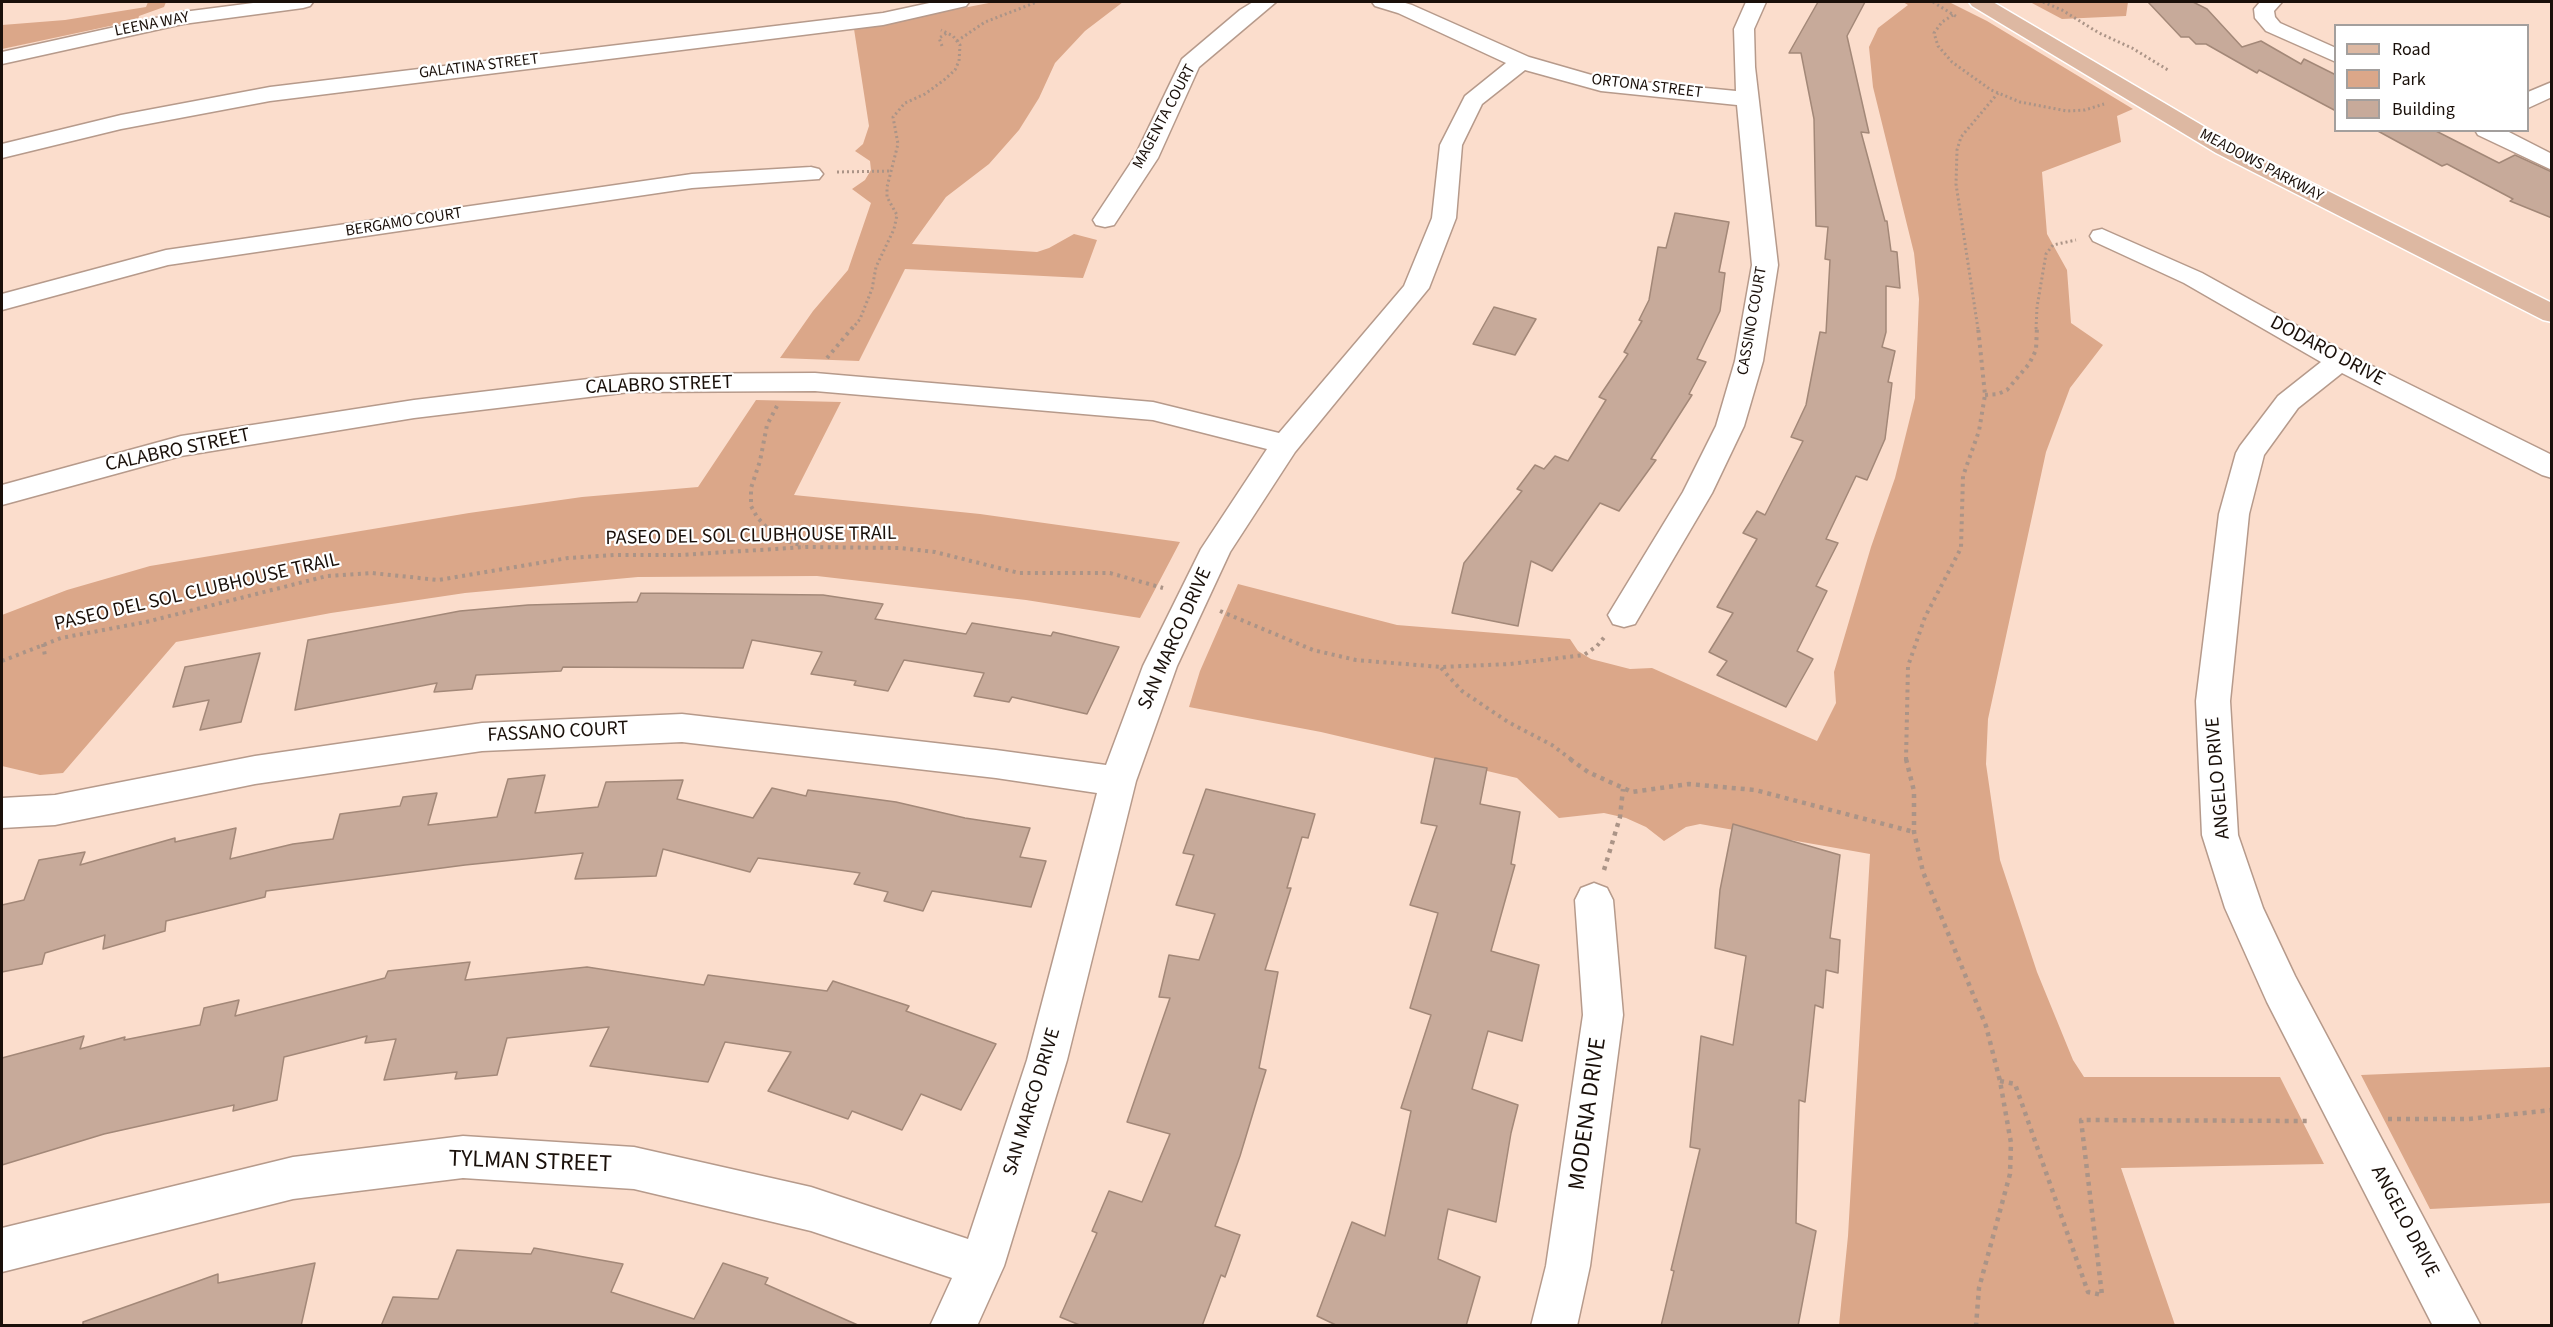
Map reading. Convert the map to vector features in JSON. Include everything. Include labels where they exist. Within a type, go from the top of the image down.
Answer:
[{"type":"main road","name":"MEADOWS PARKWAY","points":[[1979,2],[2224,148],[2552,314]]},
{"type":"main road","name":"MEADOWS PARKWAY","points":[[2014,2],[2247,139],[2552,291]]},
{"type":"street","name":"LEENA WAY","points":[[2,58],[185,10],[303,2]]},
{"type":"street","name":"GALATINA STREET","points":[[2,151],[121,122],[270,94],[883,19],[959,2]]},
{"type":"street","name":"MAGENTA COURT","points":[[1105,220],[1146,158],[1190,64],[1247,14],[1266,2]]},
{"type":"street","name":"ORTONA STREET","points":[[1382,2],[1405,9],[1521,62],[1601,84],[1747,99]]},
{"type":"street","name":"CASSINO COURT","points":[[1624,615],[1697,493],[1730,426],[1749,361],[1765,265],[1747,99],[1744,29],[1756,2]]},
{"type":"street","points":[[2268,10],[2273,27],[2334,55]]},
{"type":"street","name":"SAN MARCO DRIVE","points":[[952,1326],[982,1266],[1047,1060],[1118,781],[1160,666],[1216,549],[1285,445],[1416,288],[1444,218],[1451,146],[1473,101],[1521,62]]},
{"type":"street","points":[[2529,100],[2552,88]]},
{"type":"street","points":[[2490,132],[2552,163]]},
{"type":"street","name":"BERGAMO COURT","points":[[2,302],[166,258],[692,180],[811,174]]},
{"type":"street","name":"DODARO DRIVE","points":[[2102,236],[2193,278],[2340,361],[2552,468]]},
{"type":"street","name":"ANGELO DRIVE","points":[[2340,361],[2288,402],[2250,453],[2234,514],[2213,701],[2220,835],[2244,908],[2281,988],[2458,1326]]},
{"type":"street","name":"CALABRO STREET","points":[[2,495],[181,446],[414,409],[630,383],[801,382],[1153,411],[1251,434],[1285,445]]},
{"type":"street","name":"FASSANO COURT","points":[[2,813],[55,810],[255,770],[482,737],[682,728],[996,764],[1118,781]]},
{"type":"street","name":"MODENA DRIVE","points":[[1554,1326],[1568,1266],[1602,1015],[1594,900]]},
{"type":"street","name":"TYLMAN STREET","points":[[2,1250],[292,1178],[463,1156],[633,1167],[811,1209],[982,1266]]},
{"type":"path","points":[[957,41],[985,22],[1037,2]]},
{"type":"path","points":[[2043,2],[2062,10],[2168,70]]},
{"type":"path","points":[[2061,4],[2062,10]]},
{"type":"path","points":[[806,547],[787,541],[770,531],[757,517],[751,506],[751,488],[768,425],[780,400],[837,347],[860,319],[872,290],[876,267],[894,229],[897,215],[887,197],[898,144],[893,117],[905,103],[925,94],[955,70],[962,52],[957,41],[948,33],[923,27],[915,22],[912,12]]},
{"type":"path","points":[[1953,15],[1942,22],[1934,33],[1938,46],[1952,62],[1998,93],[2020,102],[2067,111],[2085,110],[2107,102]]},
{"type":"path","points":[[942,46],[939,38],[948,33]]},
{"type":"path","points":[[1976,1326],[1979,1288],[2010,1173],[2011,1143],[2000,1081],[1986,1026],[1923,872],[1914,832],[1914,791],[1906,759],[1908,666],[1924,617],[1961,548],[1963,476],[1979,431],[1985,395],[1974,291],[1960,210],[1955,163],[1961,137],[1998,93]]},
{"type":"path","points":[[811,174],[866,170],[891,171]]},
{"type":"path","points":[[1985,395],[1998,394],[2007,390],[2029,364],[2036,350],[2037,307],[2046,254],[2053,245],[2102,236]]},
{"type":"path","name":"PASEO DEL SOL CLUBHOUSE TRAIL","points":[[2,661],[61,638],[146,622],[327,576],[372,573],[438,580],[568,558],[680,555],[806,547],[912,549],[935,552],[1019,573],[1110,573],[1164,588],[1313,650],[1356,660],[1441,667],[1510,664],[1584,655],[1597,646],[1624,615]]},
{"type":"path","points":[[44,644],[45,656]]},
{"type":"path","points":[[1441,667],[1462,691],[1508,722],[1552,745],[1588,772],[1623,789],[1632,792],[1651,791],[1689,784],[1755,790],[1914,832]]},
{"type":"path","points":[[1594,900],[1618,824],[1623,789]]},
{"type":"path","points":[[2000,1081],[2015,1084],[2088,1292],[2102,1295],[2081,1120],[2468,1119],[2552,1110]]},
{"type":"green space","points":[[148,2],[166,2],[164,7],[139,16],[138,20],[2,49],[2,25],[65,20],[146,7]]},
{"type":"green space","points":[[994,2],[1123,2],[1085,31],[1055,63],[1039,98],[1019,130],[989,164],[946,197],[912,244],[1037,252],[1074,234],[1097,240],[1083,278],[905,269],[859,361],[780,358],[813,311],[848,270],[871,203],[852,189],[865,180],[871,170],[870,161],[855,151],[863,144],[869,126],[854,29]]},
{"type":"green space","points":[[1903,2],[1949,2],[1987,21],[2133,109],[2117,116],[2121,142],[2042,172],[2047,234],[2067,270],[2071,323],[2103,345],[2070,388],[2046,452],[1988,719],[1986,764],[2000,860],[2037,972],[2073,1060],[2084,1077],[2280,1077],[2324,1164],[2121,1168],[2175,1325],[1839,1325],[1848,1236],[1870,854],[1700,824],[1686,827],[1664,841],[1646,827],[1626,818],[1604,813],[1559,818],[1517,778],[1321,732],[1189,707],[1200,671],[1238,584],[1397,625],[1570,639],[1578,651],[1591,659],[1630,669],[1652,668],[1817,741],[1836,703],[1834,672],[1871,547],[1895,478],[1915,398],[1919,299],[1914,253],[1873,87],[1869,47],[1878,28],[1908,5]]},
{"type":"green space","points":[[2030,2],[2128,2],[2126,16],[2062,19]]},
{"type":"green space","points":[[756,400],[841,402],[794,495],[980,514],[1180,542],[1140,618],[1026,600],[817,576],[638,577],[465,593],[331,613],[176,642],[63,773],[40,775],[2,766],[2,615],[67,590],[150,566],[469,513],[582,497],[698,487]]},
{"type":"green space","points":[[2551,1067],[2551,1203],[2430,1209],[2361,1075]]},
{"type":"building","points":[[1818,2],[1865,2],[1847,36],[1869,133],[1861,132],[1885,221],[1887,221],[1891,251],[1897,252],[1900,288],[1886,286],[1886,332],[1882,347],[1895,351],[1888,382],[1892,383],[1885,439],[1867,480],[1856,476],[1826,539],[1838,543],[1816,586],[1827,591],[1797,651],[1813,659],[1786,707],[1717,675],[1727,661],[1709,652],[1733,613],[1717,607],[1757,539],[1743,533],[1757,511],[1765,515],[1803,441],[1791,437],[1806,405],[1820,332],[1826,333],[1830,260],[1825,259],[1828,227],[1816,226],[1814,119],[1801,53],[1789,53]]},
{"type":"building","points":[[2148,2],[2193,2],[2207,9],[2242,47],[2261,41],[2301,64],[2304,59],[2334,74],[2334,110],[2259,70],[2257,73],[2206,44],[2196,44],[2189,37],[2181,37]]},
{"type":"building","points":[[2380,132],[2438,132],[2499,163],[2515,155],[2552,172],[2552,218],[2510,201],[2513,199],[2447,164],[2442,166]]},
{"type":"building","points":[[1675,213],[1729,222],[1719,272],[1725,273],[1720,311],[1697,359],[1706,362],[1689,394],[1692,395],[1651,459],[1656,460],[1619,511],[1600,503],[1552,571],[1531,561],[1518,626],[1452,613],[1464,563],[1522,491],[1517,489],[1535,465],[1544,469],[1555,456],[1568,461],[1606,400],[1599,397],[1628,354],[1624,352],[1642,321],[1639,320],[1649,300],[1658,247],[1666,248]]},
{"type":"building","points":[[1494,307],[1536,319],[1515,355],[1473,344]]},
{"type":"building","points":[[641,593],[823,595],[883,604],[875,619],[966,634],[972,623],[1051,636],[1053,632],[1119,647],[1087,714],[1012,697],[1009,702],[974,696],[984,673],[904,660],[888,691],[854,685],[856,681],[811,674],[822,652],[752,640],[743,668],[563,667],[561,671],[476,675],[472,689],[434,692],[437,683],[295,710],[308,640],[460,611],[528,605],[637,602]]},
{"type":"building","points":[[260,653],[241,722],[200,730],[209,700],[173,707],[185,667]]},
{"type":"building","points":[[1435,758],[1487,768],[1480,804],[1520,812],[1511,864],[1515,865],[1491,951],[1539,965],[1522,1041],[1488,1031],[1472,1089],[1518,1105],[1496,1222],[1448,1209],[1438,1259],[1480,1277],[1466,1326],[1338,1326],[1317,1316],[1352,1222],[1385,1236],[1411,1111],[1401,1108],[1431,1015],[1410,1008],[1438,913],[1410,905],[1437,826],[1421,823]]},
{"type":"building","points":[[545,775],[535,813],[598,807],[606,782],[683,780],[677,799],[753,818],[772,788],[806,796],[808,790],[896,802],[965,818],[1030,828],[1020,857],[1046,861],[1031,907],[932,891],[923,911],[884,901],[888,892],[854,884],[860,873],[758,858],[750,872],[663,849],[656,876],[575,879],[583,853],[465,865],[266,891],[265,897],[166,921],[165,931],[103,949],[105,935],[45,953],[42,964],[2,972],[2,905],[24,900],[39,860],[85,852],[80,865],[175,838],[175,842],[236,828],[230,859],[293,844],[333,839],[340,814],[400,806],[403,797],[437,793],[428,825],[497,817],[508,779]]},
{"type":"building","points":[[1206,789],[1315,814],[1308,838],[1302,837],[1287,888],[1291,888],[1265,970],[1278,972],[1259,1068],[1266,1070],[1240,1156],[1215,1226],[1240,1235],[1225,1277],[1221,1275],[1202,1326],[1082,1326],[1060,1317],[1097,1233],[1092,1231],[1109,1191],[1142,1202],[1170,1134],[1127,1122],[1170,998],[1159,997],[1169,955],[1199,960],[1215,914],[1176,905],[1194,855],[1183,853]]},
{"type":"building","points":[[1733,824],[1840,855],[1830,938],[1840,940],[1838,973],[1826,970],[1823,1008],[1815,1005],[1805,1102],[1799,1100],[1796,1223],[1816,1231],[1798,1326],[1661,1326],[1674,1271],[1671,1270],[1700,1149],[1690,1147],[1701,1036],[1733,1045],[1746,956],[1715,948],[1720,890]]},
{"type":"building","points":[[470,962],[465,980],[587,967],[704,985],[708,975],[827,991],[833,981],[909,1006],[906,1011],[996,1044],[961,1110],[921,1094],[902,1130],[852,1111],[848,1119],[768,1091],[791,1052],[725,1042],[708,1082],[590,1066],[609,1027],[507,1038],[497,1075],[455,1079],[457,1072],[384,1080],[396,1039],[365,1043],[367,1036],[284,1057],[277,1100],[233,1111],[234,1105],[104,1134],[2,1165],[2,1058],[84,1036],[80,1049],[125,1037],[124,1040],[200,1025],[204,1008],[239,1000],[235,1016],[385,978],[388,971]]},
{"type":"building","points":[[534,1248],[623,1264],[611,1292],[694,1319],[723,1263],[768,1278],[765,1284],[860,1326],[381,1326],[393,1297],[438,1299],[457,1250],[531,1254]]},
{"type":"building","points":[[315,1263],[301,1326],[83,1326],[83,1322],[218,1274],[218,1283]]}]
